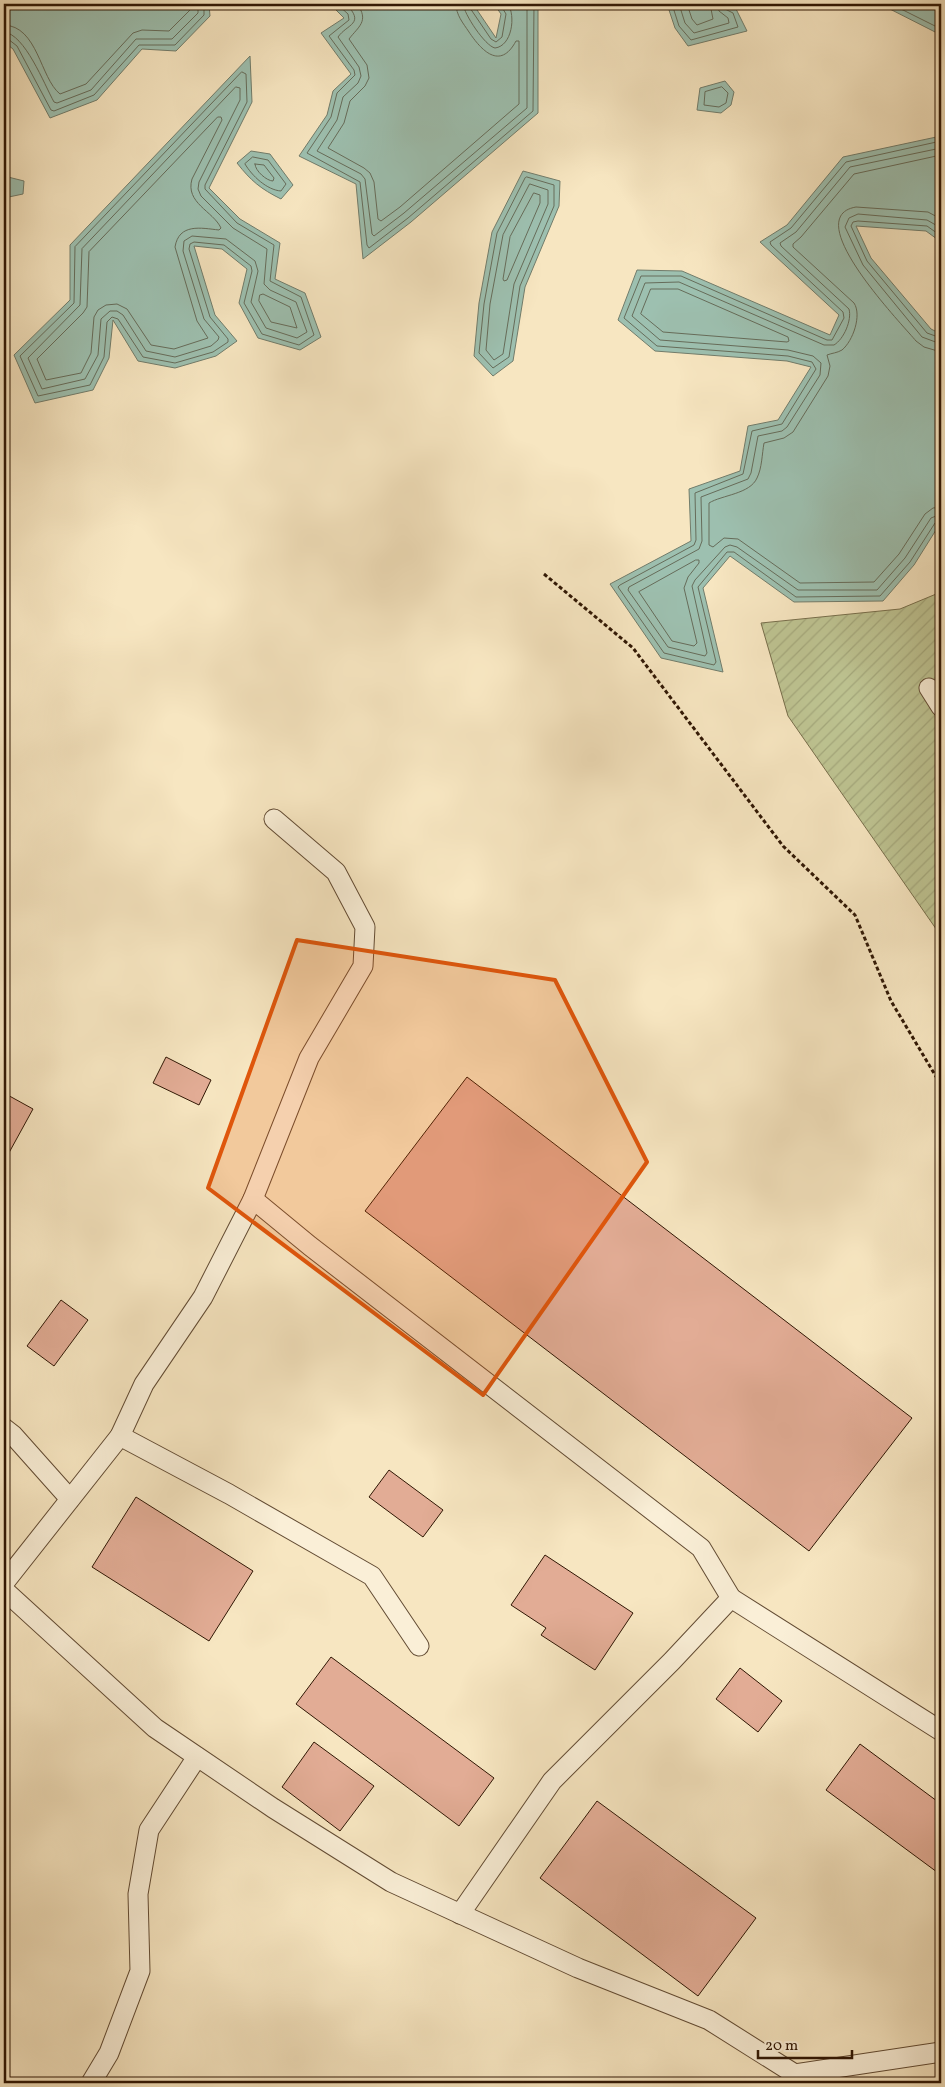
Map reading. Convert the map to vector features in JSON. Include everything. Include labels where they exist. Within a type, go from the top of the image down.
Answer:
[{"type":"lane","points":[[929,688],[941,707]]},
{"type":"lane","points":[[4,1583],[120,1436],[144,1384],[203,1297],[253,1199],[309,1058],[363,966],[365,927],[336,872],[274,819]]},
{"type":"lane","points":[[253,1199],[310,1246],[701,1548],[731,1598],[941,1732]]},
{"type":"lane","points":[[4,1428],[13,1435],[70,1499]]},
{"type":"lane","points":[[120,1436],[229,1494],[372,1576],[419,1646]]},
{"type":"lane","points":[[4,1590],[155,1728],[273,1808],[391,1882],[578,1968],[709,2020],[802,2079],[941,2052]]},
{"type":"lane","points":[[460,1914],[552,1781],[672,1661],[731,1598]]},
{"type":"lane","points":[[91,2083],[109,2053],[140,1971],[138,1894],[149,1830],[197,1757]]},
{"type":"path","points":[[544,574],[633,648],[783,846],[855,915],[891,1000],[941,1085]]},
{"type":"highlighted area","points":[[297,940],[555,980],[647,1162],[483,1395],[208,1188]]},
{"type":"green space","points":[[941,592],[941,936],[788,716],[761,623],[900,609]]},
{"type":"water","points":[[4,4],[209,4],[210,16],[176,51],[142,49],[97,100],[50,118],[13,49],[4,42]]},
{"type":"water","points":[[330,4],[473,4],[496,38],[501,14],[494,4],[538,4],[538,113],[411,222],[363,259],[356,184],[299,156],[327,115],[333,91],[351,74],[321,33],[344,18]]},
{"type":"water","points":[[667,4],[722,4],[736,9],[747,31],[688,46],[675,28]]},
{"type":"water","points":[[941,4],[941,35],[882,5]]},
{"type":"water","points":[[250,56],[252,102],[209,188],[240,219],[280,243],[275,279],[305,293],[321,337],[300,350],[258,338],[239,303],[247,269],[222,249],[194,246],[215,315],[237,341],[216,356],[175,368],[138,361],[113,320],[109,358],[93,390],[35,403],[14,355],[70,300],[70,245]]},
{"type":"water","points":[[725,81],[734,92],[731,105],[721,113],[697,110],[700,88]]},
{"type":"water","points":[[941,136],[941,242],[926,231],[856,226],[871,258],[931,329],[941,334],[941,522],[914,565],[883,601],[794,602],[730,556],[703,588],[723,672],[661,658],[610,584],[691,541],[689,489],[740,471],[748,426],[778,420],[811,367],[787,361],[655,351],[618,320],[637,270],[682,271],[830,335],[839,315],[760,242],[787,225],[843,157]]},
{"type":"water","points":[[251,151],[270,154],[293,185],[281,199],[257,184],[237,163]]},
{"type":"water","points":[[523,171],[560,181],[559,206],[525,287],[513,361],[493,376],[474,356],[479,303],[492,232]]},
{"type":"water","points":[[4,176],[24,181],[23,194],[4,198]]},
{"type":"building","points":[[166,1057],[211,1080],[199,1105],[153,1083]]},
{"type":"building","points":[[467,1077],[912,1418],[809,1551],[365,1211]]},
{"type":"building","points":[[4,1093],[33,1109],[5,1160],[4,1159]]},
{"type":"building","points":[[61,1300],[88,1320],[54,1366],[27,1346]]},
{"type":"building","points":[[389,1470],[443,1510],[423,1537],[369,1497]]},
{"type":"building","points":[[136,1497],[253,1571],[209,1641],[92,1567]]},
{"type":"building","points":[[545,1555],[633,1613],[595,1670],[541,1635],[546,1628],[511,1605]]},
{"type":"building","points":[[331,1657],[494,1778],[459,1826],[296,1704]]},
{"type":"building","points":[[740,1668],[782,1701],[758,1732],[716,1699]]},
{"type":"building","points":[[314,1742],[374,1786],[340,1831],[282,1787]]},
{"type":"building","points":[[860,1744],[941,1804],[941,1875],[826,1790]]},
{"type":"building","points":[[597,1801],[756,1918],[698,1996],[540,1878]]}]
